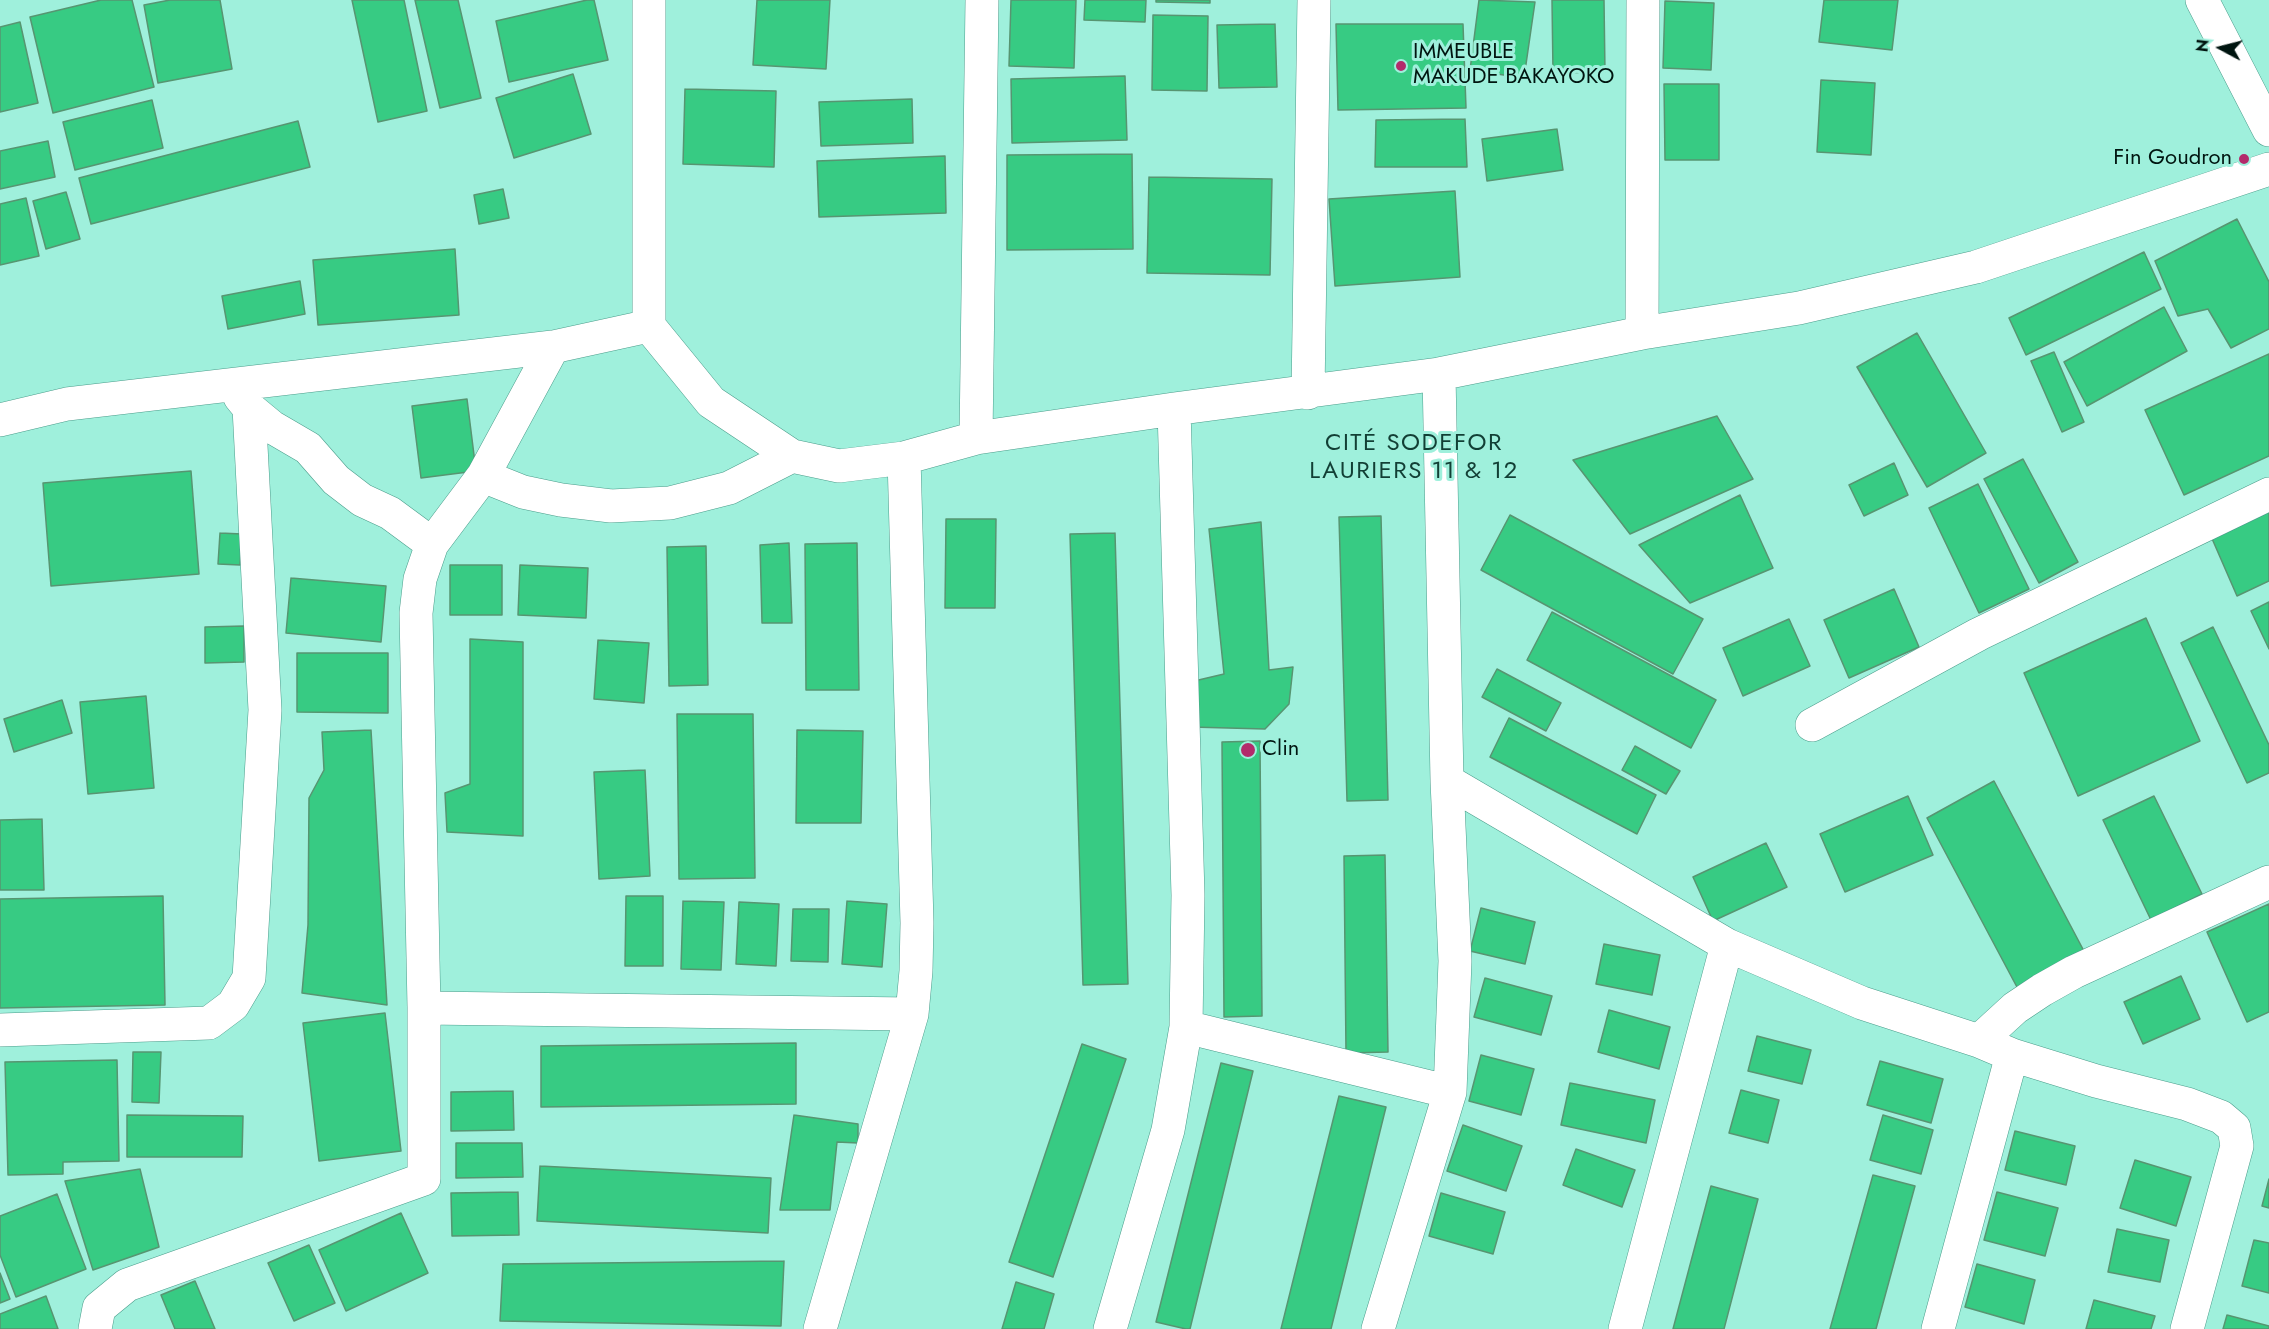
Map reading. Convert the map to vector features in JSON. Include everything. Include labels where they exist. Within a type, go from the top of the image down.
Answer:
[{"type":"street","points":[[649,0],[649,326],[711,402],[792,456],[838,466],[904,458],[976,438],[1439,374],[1642,333],[1799,308],[1976,267],[2269,169]]},
{"type":"street","points":[[976,438],[982,0]]},
{"type":"street","points":[[1308,393],[1314,0]]},
{"type":"street","points":[[1642,0],[1642,333]]},
{"type":"street","points":[[2202,0],[2269,130]]},
{"type":"street","points":[[0,420],[67,404],[241,397],[553,347],[649,326]]},
{"type":"street","points":[[95,1329],[99,1308],[127,1285],[424,1179],[424,1008],[416,613],[420,579],[432,544],[483,476],[553,347]]},
{"type":"street","points":[[1378,1329],[1450,1092],[1455,962],[1447,781],[1439,374]]},
{"type":"street","points":[[241,397],[272,427],[308,448],[336,480],[362,500],[390,513],[432,544]]},
{"type":"street","points":[[0,1030],[209,1023],[233,1005],[249,978],[265,710],[241,397]]},
{"type":"street","points":[[1110,1329],[1168,1130],[1186,1027],[1188,895],[1174,409]]},
{"type":"street","points":[[483,476],[523,492],[561,500],[611,506],[670,503],[729,488],[792,456]]},
{"type":"street","points":[[819,1329],[912,1014],[917,923],[904,458]]},
{"type":"street","points":[[1812,725],[1979,634],[2269,494]]},
{"type":"street","points":[[1447,781],[1727,945],[1862,1003],[1979,1041],[2012,1055],[2096,1081],[2187,1104],[2221,1117],[2234,1128],[2237,1146],[2187,1329]]},
{"type":"street","points":[[1979,1041],[2015,1008],[2066,977],[2269,882]]},
{"type":"street","points":[[1625,1329],[1727,945]]},
{"type":"street","points":[[424,1008],[912,1014]]},
{"type":"street","points":[[1186,1027],[1450,1092]]},
{"type":"street","points":[[1938,1329],[2012,1055]]},
{"type":"building","points":[[101,0],[132,0],[154,87],[53,113],[30,17]]},
{"type":"building","points":[[170,0],[220,0],[232,69],[158,83],[144,5]]},
{"type":"building","points":[[352,0],[404,0],[427,111],[378,122]]},
{"type":"building","points":[[415,0],[458,0],[481,98],[440,108]]},
{"type":"building","points":[[594,0],[608,60],[509,82],[496,21]]},
{"type":"building","points":[[757,0],[830,0],[826,69],[753,65]]},
{"type":"building","points":[[1011,0],[1076,0],[1074,68],[1009,66]]},
{"type":"building","points":[[1085,0],[1146,0],[1145,22],[1084,20]]},
{"type":"building","points":[[1156,0],[1210,0],[1210,3],[1156,2]]},
{"type":"building","points":[[1479,0],[1535,2],[1524,78],[1470,70]]},
{"type":"building","points":[[1552,0],[1604,0],[1605,72],[1553,73]]},
{"type":"building","points":[[1824,0],[1898,0],[1892,50],[1819,42]]},
{"type":"building","points":[[1665,1],[1714,3],[1711,70],[1663,68]]},
{"type":"building","points":[[1153,15],[1208,16],[1207,91],[1152,90]]},
{"type":"building","points":[[20,22],[38,103],[0,112],[0,27]]},
{"type":"building","points":[[1275,24],[1277,87],[1219,88],[1217,25]]},
{"type":"building","name":"IMMEUBLE MAKUDE BAKAYOKO","points":[[1336,24],[1463,24],[1466,108],[1338,110]]},
{"type":"building","points":[[573,74],[591,134],[514,158],[496,98]]},
{"type":"building","points":[[1125,76],[1127,140],[1012,143],[1011,79]]},
{"type":"building","points":[[1821,80],[1875,83],[1871,155],[1817,152]]},
{"type":"building","points":[[1664,84],[1719,84],[1719,160],[1665,160]]},
{"type":"building","points":[[685,89],[776,91],[774,167],[683,164]]},
{"type":"building","points":[[912,99],[913,143],[821,146],[819,102]]},
{"type":"building","points":[[152,100],[163,148],[75,170],[63,122]]},
{"type":"building","points":[[1465,119],[1467,167],[1375,167],[1376,120]]},
{"type":"building","points":[[298,121],[310,167],[91,224],[79,178]]},
{"type":"building","points":[[1557,129],[1563,170],[1487,181],[1482,139]]},
{"type":"building","points":[[48,141],[55,177],[0,189],[0,151]]},
{"type":"building","points":[[1132,154],[1133,249],[1007,250],[1007,155]]},
{"type":"building","points":[[945,156],[946,213],[819,217],[817,161]]},
{"type":"building","points":[[1149,177],[1272,179],[1270,275],[1147,273]]},
{"type":"building","points":[[503,189],[509,218],[479,224],[474,195]]},
{"type":"building","points":[[1455,191],[1460,277],[1335,286],[1329,199]]},
{"type":"building","points":[[66,192],[80,239],[46,249],[33,201]]},
{"type":"building","points":[[26,198],[39,256],[0,265],[0,204]]},
{"type":"building","points":[[2237,219],[2269,282],[2269,329],[2231,348],[2208,309],[2178,316],[2155,261]]},
{"type":"building","points":[[455,249],[459,315],[318,325],[313,260]]},
{"type":"building","points":[[2144,252],[2161,289],[2026,355],[2009,318]]},
{"type":"building","points":[[300,281],[305,314],[228,329],[222,296]]},
{"type":"building","points":[[2164,307],[2187,351],[2087,406],[2064,362]]},
{"type":"building","points":[[1917,333],[1986,453],[1927,487],[1857,367]]},
{"type":"building","points":[[2054,352],[2084,422],[2062,432],[2031,361]]},
{"type":"building","points":[[2269,354],[2269,456],[2184,495],[2145,410]]},
{"type":"building","points":[[467,399],[476,471],[421,478],[412,406]]},
{"type":"building","points":[[1717,416],[1753,479],[1630,534],[1573,460]]},
{"type":"building","points":[[2023,459],[2078,562],[2039,583],[1984,479]]},
{"type":"building","points":[[1894,463],[1908,495],[1864,516],[1849,485]]},
{"type":"building","points":[[191,471],[199,574],[51,586],[43,483]]},
{"type":"building","points":[[1978,484],[2029,589],[1979,613],[1929,508]]},
{"type":"building","points":[[1740,495],[1773,568],[1690,603],[1639,545]]},
{"type":"building","points":[[2269,507],[2269,581],[2237,596],[2210,534]]},
{"type":"building","points":[[1510,515],[1703,619],[1673,674],[1481,570]]},
{"type":"building","points":[[1381,516],[1388,800],[1347,801],[1339,517]]},
{"type":"building","points":[[946,519],[996,519],[995,608],[945,608]]},
{"type":"building","points":[[1261,522],[1269,670],[1293,667],[1289,704],[1265,729],[1191,727],[1190,682],[1224,674],[1209,529]]},
{"type":"building","points":[[220,533],[242,534],[240,565],[218,564]]},
{"type":"building","points":[[1115,533],[1128,984],[1083,985],[1070,534]]},
{"type":"building","points":[[789,543],[792,623],[762,623],[760,545]]},
{"type":"building","points":[[857,543],[859,690],[806,690],[805,544]]},
{"type":"building","points":[[706,546],[708,685],[669,686],[667,547]]},
{"type":"building","points":[[450,565],[502,565],[502,615],[450,615]]},
{"type":"building","points":[[520,565],[588,568],[586,618],[518,615]]},
{"type":"building","points":[[291,578],[386,586],[381,642],[286,633]]},
{"type":"building","points":[[1894,589],[1919,647],[1849,678],[1824,620]]},
{"type":"building","points":[[2269,602],[2269,649],[2251,611]]},
{"type":"building","points":[[1552,612],[1716,700],[1691,748],[1527,660]]},
{"type":"building","points":[[2146,618],[2200,741],[2078,796],[2024,673]]},
{"type":"building","points":[[1789,619],[1810,666],[1743,696],[1723,648]]},
{"type":"building","points":[[244,626],[244,662],[205,663],[205,627]]},
{"type":"building","points":[[2213,627],[2269,745],[2269,773],[2247,783],[2181,643]]},
{"type":"building","points":[[470,639],[523,642],[523,836],[447,832],[445,793],[470,784]]},
{"type":"building","points":[[598,640],[649,643],[644,703],[594,699]]},
{"type":"building","points":[[297,653],[388,653],[388,713],[297,712]]},
{"type":"building","points":[[1497,669],[1561,703],[1546,731],[1482,697]]},
{"type":"building","points":[[146,696],[154,788],[88,794],[80,702]]},
{"type":"building","points":[[62,700],[72,733],[14,752],[4,719]]},
{"type":"building","points":[[677,714],[753,714],[755,878],[679,879]]},
{"type":"building","points":[[1509,718],[1656,795],[1637,834],[1490,757]]},
{"type":"building","points":[[371,730],[387,1005],[302,993],[308,925],[309,798],[324,770],[322,732]]},
{"type":"building","points":[[797,730],[863,731],[861,823],[796,823]]},
{"type":"building","points":[[1260,741],[1262,1016],[1224,1017],[1222,742]]},
{"type":"building","points":[[1635,746],[1680,771],[1666,794],[1622,770]]},
{"type":"building","points":[[645,770],[650,876],[599,879],[594,772]]},
{"type":"building","points":[[1994,781],[2085,953],[2018,989],[1927,818]]},
{"type":"building","points":[[1908,796],[1933,855],[1845,892],[1820,834]]},
{"type":"building","points":[[2154,796],[2202,894],[2151,920],[2103,820]]},
{"type":"building","points":[[42,819],[44,890],[0,890],[0,820]]},
{"type":"building","points":[[1766,843],[1787,887],[1713,921],[1693,877]]},
{"type":"building","points":[[1385,855],[1388,1052],[1346,1053],[1344,856]]},
{"type":"building","points":[[163,896],[165,1005],[0,1008],[0,899]]},
{"type":"building","points":[[626,896],[663,896],[663,966],[625,966]]},
{"type":"building","points":[[683,901],[724,902],[721,970],[681,969]]},
{"type":"building","points":[[847,901],[887,904],[882,967],[842,964]]},
{"type":"building","points":[[739,902],[779,904],[776,966],[736,964]]},
{"type":"building","points":[[2269,904],[2269,1012],[2247,1022],[2207,932]]},
{"type":"building","points":[[1481,908],[1535,922],[1525,964],[1470,951]]},
{"type":"building","points":[[793,909],[829,909],[828,962],[791,961]]},
{"type":"building","points":[[1604,944],[1660,955],[1652,995],[1596,984]]},
{"type":"building","points":[[2181,976],[2200,1019],[2143,1044],[2124,1002]]},
{"type":"building","points":[[1485,978],[1552,996],[1541,1035],[1474,1017]]},
{"type":"building","points":[[1609,1010],[1670,1027],[1659,1069],[1598,1052]]},
{"type":"building","points":[[385,1013],[401,1151],[319,1161],[303,1023]]},
{"type":"building","points":[[1757,1036],[1811,1050],[1802,1084],[1748,1071]]},
{"type":"building","points":[[796,1043],[796,1104],[541,1107],[541,1046]]},
{"type":"building","points":[[1082,1044],[1126,1059],[1053,1277],[1009,1262]]},
{"type":"building","points":[[133,1052],[161,1052],[159,1103],[132,1102]]},
{"type":"building","points":[[1481,1055],[1534,1069],[1521,1115],[1469,1101]]},
{"type":"building","points":[[117,1060],[119,1161],[63,1162],[63,1174],[8,1175],[5,1062]]},
{"type":"building","points":[[1880,1061],[1943,1079],[1931,1123],[1867,1105]]},
{"type":"building","points":[[1221,1063],[1253,1071],[1190,1329],[1186,1329],[1156,1322]]},
{"type":"building","points":[[1570,1083],[1655,1100],[1646,1143],[1561,1125]]},
{"type":"building","points":[[1741,1090],[1779,1100],[1768,1143],[1729,1133]]},
{"type":"building","points":[[513,1091],[514,1130],[451,1131],[451,1092]]},
{"type":"building","points":[[1339,1096],[1386,1107],[1331,1329],[1281,1329]]},
{"type":"building","points":[[127,1115],[243,1116],[242,1157],[127,1157]]},
{"type":"building","points":[[794,1115],[858,1124],[858,1143],[837,1142],[830,1210],[780,1210]]},
{"type":"building","points":[[1883,1115],[1933,1130],[1921,1174],[1870,1160]]},
{"type":"building","points":[[1463,1125],[1522,1146],[1506,1191],[1447,1171]]},
{"type":"building","points":[[2015,1131],[2075,1146],[2066,1185],[2005,1170]]},
{"type":"building","points":[[456,1143],[522,1143],[523,1177],[456,1178]]},
{"type":"building","points":[[1576,1149],[1635,1170],[1622,1207],[1563,1185]]},
{"type":"building","points":[[2135,1160],[2191,1177],[2176,1226],[2120,1208]]},
{"type":"building","points":[[540,1166],[771,1178],[768,1233],[537,1221]]},
{"type":"building","points":[[140,1169],[159,1247],[93,1270],[65,1181]]},
{"type":"building","points":[[1873,1175],[1915,1186],[1876,1329],[1830,1329]]},
{"type":"building","points":[[2269,1179],[2269,1208],[2262,1206]]},
{"type":"building","points":[[1711,1186],[1758,1199],[1724,1329],[1673,1329]]},
{"type":"building","points":[[518,1192],[519,1235],[452,1236],[451,1193]]},
{"type":"building","points":[[1997,1192],[2058,1208],[2045,1256],[1984,1240]]},
{"type":"building","points":[[1441,1193],[1505,1212],[1493,1254],[1429,1236]]},
{"type":"building","points":[[57,1194],[86,1269],[16,1297],[0,1255],[0,1216]]},
{"type":"building","points":[[401,1213],[428,1273],[346,1311],[319,1250]]},
{"type":"building","points":[[2117,1229],[2169,1240],[2160,1282],[2108,1272]]},
{"type":"building","points":[[2254,1240],[2269,1243],[2269,1293],[2242,1286]]},
{"type":"building","points":[[309,1245],[335,1303],[294,1321],[268,1263]]},
{"type":"building","points":[[784,1261],[781,1326],[500,1321],[503,1264]]},
{"type":"building","points":[[1977,1264],[2035,1280],[2024,1324],[1965,1307]]},
{"type":"building","points":[[0,1273],[10,1299],[0,1303]]},
{"type":"building","points":[[195,1281],[215,1329],[175,1329],[161,1295]]},
{"type":"building","points":[[1016,1282],[1054,1294],[1044,1329],[1002,1329]]},
{"type":"building","points":[[46,1296],[58,1329],[0,1329],[0,1314]]},
{"type":"building","points":[[2094,1300],[2155,1316],[2151,1329],[2086,1329]]},
{"type":"building","points":[[2227,1315],[2269,1326],[2269,1329],[2223,1329]]},
{"type":"place","name":"IMMEUBLE MAKUDE BAKAYOKO","points":[[1401,66]]},
{"type":"place","name":"Fin Goudron","points":[[2244,159]]},
{"type":"place","name":"Clin","points":[[1248,750]]},
{"type":"district","name":"CITÉ SODEFOR LAURIERS 11 & 12","points":[[1414,458]]}]
